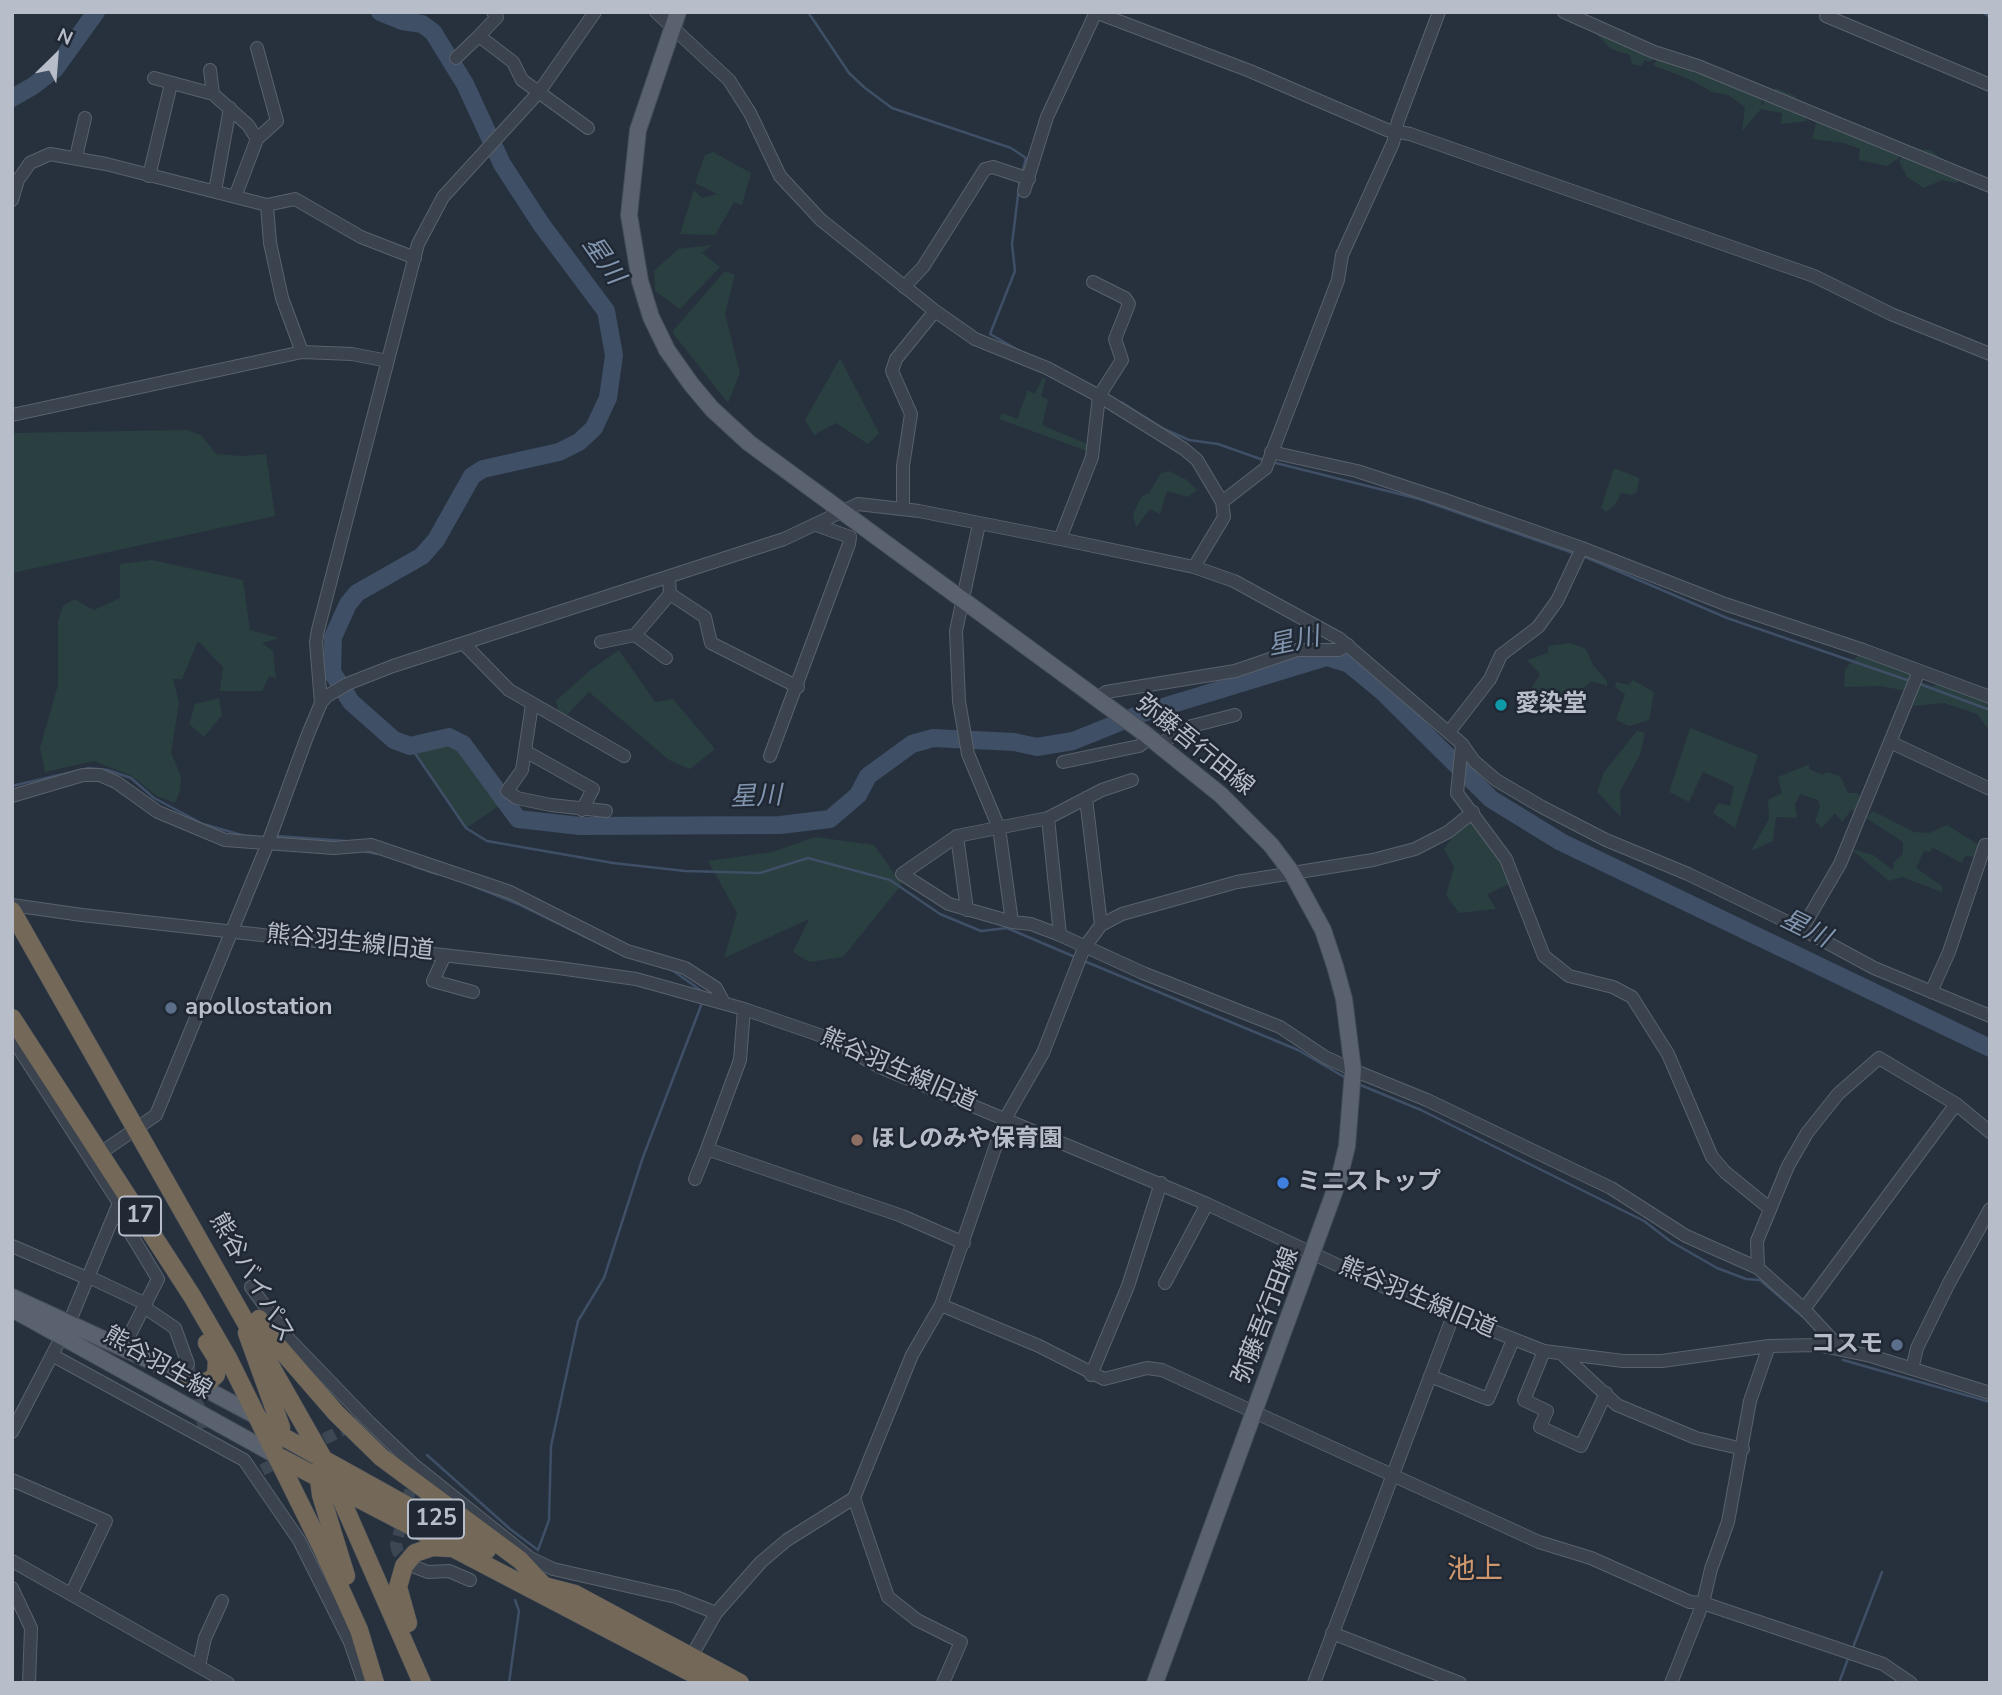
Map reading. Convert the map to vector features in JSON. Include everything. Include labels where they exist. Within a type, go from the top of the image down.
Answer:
[{"type":"highway","name":"熊谷バイパス","points":[[12,911],[324,1460],[420,1679]]},
{"type":"highway","name":"17","points":[[14,1024],[192,1296],[260,1418]]},
{"type":"highway","points":[[226,1284],[249,1301],[278,1347],[336,1413],[381,1457],[520,1560],[544,1586]]},
{"type":"highway","points":[[189,1373],[208,1382],[216,1374],[217,1368],[216,1359],[197,1324],[192,1296]]},
{"type":"highway","points":[[245,1317],[248,1343],[281,1427],[269,1440],[359,1630],[376,1683]]},
{"type":"highway","name":"125","points":[[260,1418],[269,1440],[324,1460],[439,1520],[544,1586],[562,1605]]},
{"type":"highway","name":"125","points":[[279,1457],[712,1683]]},
{"type":"highway","points":[[324,1460],[318,1479],[331,1533],[353,1595],[359,1630]]},
{"type":"highway","points":[[420,1679],[412,1633],[401,1607],[399,1576],[415,1553],[433,1547],[459,1550]]},
{"type":"highway","name":"125","points":[[544,1586],[575,1594],[740,1683]]},
{"type":"main road","name":"弥藤吾行田線","points":[[675,20],[638,130],[629,215],[634,249],[651,317],[667,349],[712,409],[749,443],[1151,739],[1249,821],[1292,873],[1323,930],[1345,999],[1353,1070],[1347,1146],[1314,1255],[1155,1683]]},
{"type":"main road","name":"熊谷羽生線","points":[[12,1297],[65,1329],[269,1440]]},
{"type":"main road","name":"熊谷羽生線","points":[[12,1310],[65,1329],[104,1339],[189,1373],[260,1418]]},
{"type":"main road","points":[[104,1339],[166,1384],[269,1440]]},
{"type":"street","points":[[456,58],[497,17],[493,12]]},
{"type":"street","points":[[99,1154],[156,1115],[233,931],[324,699],[316,642],[318,630],[418,244],[443,197],[539,92],[595,12]]},
{"type":"street","points":[[656,12],[675,20],[729,80],[750,113],[780,176],[821,220],[935,311],[975,339],[1047,369],[1099,396],[1184,449],[1197,460],[1222,502],[1224,517],[1194,567]]},
{"type":"street","points":[[905,287],[923,267],[985,169],[993,167],[1027,185],[1033,155],[1047,117],[1096,12],[1250,71],[1387,130],[1814,276],[1891,314],[1990,354]]},
{"type":"street","points":[[1222,502],[1266,468],[1338,280],[1342,255],[1396,131],[1439,12]]},
{"type":"street","points":[[1564,12],[1654,52],[1698,66],[1990,186]]},
{"type":"street","points":[[1826,16],[1990,85]]},
{"type":"street","points":[[479,36],[513,62],[522,80],[588,128]]},
{"type":"street","points":[[234,197],[257,139],[277,121],[257,48]]},
{"type":"street","points":[[210,71],[213,94]]},
{"type":"street","points":[[154,78],[213,94],[248,125],[257,139]]},
{"type":"street","points":[[149,176],[171,84]]},
{"type":"street","points":[[215,191],[230,108]]},
{"type":"street","points":[[76,157],[85,118]]},
{"type":"street","points":[[12,200],[18,180],[37,158],[50,154],[76,157],[267,205],[295,199],[361,237],[415,258]]},
{"type":"street","points":[[267,205],[270,243],[282,298],[302,352]]},
{"type":"street","points":[[1060,539],[1092,457],[1099,396],[1122,360],[1115,339],[1129,304],[1125,298],[1093,282]]},
{"type":"street","points":[[903,509],[903,466],[911,414],[892,371],[896,359],[935,311]]},
{"type":"street","points":[[12,415],[302,352],[352,354],[388,361]]},
{"type":"street","points":[[1271,452],[1357,471],[1581,548],[1725,604],[1990,697]]},
{"type":"street","points":[[324,699],[347,684],[816,526],[858,504],[903,509],[1194,567],[1234,581],[1276,602],[1348,645],[1462,744],[1474,761],[1496,780],[1576,826],[1636,854],[1688,874],[1802,929],[1874,968],[1990,1016]]},
{"type":"street","points":[[979,524],[961,600],[957,631],[959,701],[968,754],[999,828],[1012,922]]},
{"type":"street","points":[[770,756],[850,537],[832,528],[816,526]]},
{"type":"street","points":[[1448,732],[1490,678],[1501,656],[1538,627],[1550,610],[1581,548]]},
{"type":"street","points":[[601,642],[635,635],[670,594],[669,577]]},
{"type":"street","points":[[670,594],[705,617],[711,643],[797,687]]},
{"type":"street","points":[[635,635],[666,658]]},
{"type":"street","points":[[464,644],[509,690],[624,756]]},
{"type":"street","points":[[1100,701],[1106,692],[1234,671],[1297,650],[1339,650],[1348,645]]},
{"type":"street","points":[[1802,929],[1840,864],[1919,671]]},
{"type":"street","points":[[532,704],[522,770],[507,791],[517,798],[582,810],[606,810]]},
{"type":"street","points":[[1063,762],[1139,746],[1184,728],[1235,715]]},
{"type":"street","points":[[1890,742],[1990,789]]},
{"type":"street","points":[[1462,744],[1457,793],[1506,859],[1544,956],[1569,976],[1613,986],[1632,997],[1652,1025],[1713,1158],[1768,1207]]},
{"type":"street","points":[[525,751],[593,789],[582,810]]},
{"type":"street","points":[[12,796],[83,775],[100,775],[116,782],[158,812],[195,830],[225,840],[270,839],[334,848],[371,845],[510,892],[627,951],[685,968],[716,988],[711,999]]},
{"type":"street","points":[[1132,780],[1086,798],[1048,818],[957,836],[902,874],[949,904],[1012,922],[1031,924],[1280,1027],[1325,1057],[1427,1100],[1611,1188],[1686,1236],[1758,1268],[1804,1309],[1840,1348]]},
{"type":"street","points":[[1086,798],[1101,926]]},
{"type":"street","points":[[691,1657],[716,1613],[761,1562],[787,1540],[854,1498],[912,1355],[941,1305],[1005,1119],[1044,1053],[1084,948],[1101,926],[1122,914],[1237,882],[1373,860],[1415,849],[1448,832],[1473,812]]},
{"type":"street","points":[[1048,818],[1060,935]]},
{"type":"street","points":[[957,836],[967,910]]},
{"type":"street","points":[[1931,992],[1949,952],[1984,845],[1990,845]]},
{"type":"street","name":"熊谷羽生線旧道","points":[[12,905],[636,979],[744,1009],[825,1037],[880,1067],[1161,1183],[1314,1255],[1453,1316],[1544,1351],[1623,1361],[1662,1361],[1769,1346],[1840,1348],[1990,1393]]},
{"type":"street","points":[[445,955],[433,981],[473,992]]},
{"type":"street","points":[[695,1179],[740,1060],[744,1009]]},
{"type":"street","points":[[12,1432],[65,1329],[120,1203],[14,1024]]},
{"type":"street","points":[[1758,1268],[1757,1241],[1768,1207],[1807,1133],[1838,1094],[1879,1058],[1956,1104],[1990,1132]]},
{"type":"street","points":[[1804,1309],[1956,1104]]},
{"type":"street","points":[[707,1149],[902,1216],[964,1243]]},
{"type":"street","points":[[1702,1167],[1713,1158]]},
{"type":"street","points":[[1091,1375],[1128,1286],[1161,1183]]},
{"type":"street","points":[[1164,1283],[1207,1204]]},
{"type":"street","points":[[1912,1369],[1917,1348],[1943,1294],[1990,1209]]},
{"type":"street","points":[[117,1211],[158,1279],[123,1348]]},
{"type":"street","points":[[12,1245],[145,1305],[175,1328],[189,1373]]},
{"type":"street","points":[[251,1287],[271,1317],[314,1365],[414,1465],[520,1549],[554,1569],[676,1597],[716,1613]]},
{"type":"street","points":[[941,1305],[1039,1346],[1091,1375],[1104,1379],[1147,1368],[1163,1370],[1539,1542],[1591,1558],[1690,1602],[1703,1603],[1883,1664],[1911,1683]]},
{"type":"street","points":[[1314,1683],[1453,1316]]},
{"type":"street","points":[[1430,1376],[1488,1399],[1513,1340]]},
{"type":"street","points":[[1671,1683],[1703,1603],[1711,1569],[1728,1522],[1750,1401],[1769,1346]]},
{"type":"street","points":[[1544,1351],[1524,1400],[1547,1411],[1540,1427],[1581,1446],[1606,1393]]},
{"type":"street","points":[[52,1355],[105,1385],[133,1393],[248,1455],[262,1470],[299,1541],[350,1642],[364,1683]]},
{"type":"street","points":[[1563,1355],[1617,1405],[1696,1438],[1743,1449]]},
{"type":"street","points":[[12,1480],[106,1521],[71,1594]]},
{"type":"street","points":[[854,1498],[888,1597],[917,1620],[961,1642],[943,1683]]},
{"type":"street","points":[[12,1561],[229,1683]]},
{"type":"street","points":[[412,1566],[428,1572],[449,1571],[470,1580]]},
{"type":"street","points":[[12,1588],[31,1628],[29,1683]]},
{"type":"street","points":[[199,1666],[205,1638],[222,1601]]},
{"type":"street","points":[[1332,1633],[1460,1683]]},
{"type":"green space","points":[[1593,31],[1653,57],[1651,62],[1645,60],[1641,66],[1632,64],[1630,55],[1611,49]]},
{"type":"green space","points":[[1661,54],[1695,73],[1698,66],[1762,98],[1761,107],[1776,88],[1795,96],[1807,121],[1781,124],[1782,113],[1761,109],[1742,131],[1745,107],[1728,95],[1712,92],[1691,80],[1653,65]]},
{"type":"green space","points":[[1817,120],[1869,136],[1879,149],[1889,144],[1899,149],[1899,158],[1887,166],[1859,160],[1860,149],[1844,143],[1812,139]]},
{"type":"green space","points":[[1906,149],[1930,150],[1966,176],[1956,183],[1942,180],[1924,188],[1907,177],[1899,162]]},
{"type":"green space","points":[[713,152],[751,173],[742,205],[734,202],[715,235],[680,234],[694,190],[702,198],[717,194],[695,183],[705,155]]},
{"type":"green space","points":[[712,245],[702,253],[720,267],[680,309],[655,291],[654,271],[678,249]]},
{"type":"green space","points":[[725,271],[735,275],[725,314],[740,373],[728,403],[672,332]]},
{"type":"green space","points":[[840,358],[879,433],[868,444],[836,423],[814,435],[805,420]]},
{"type":"green space","points":[[1043,377],[1046,379],[1041,396],[1048,400],[1042,425],[1087,444],[1087,451],[999,419],[1002,413],[1017,419],[1028,390],[1035,394]]},
{"type":"green space","points":[[187,430],[201,435],[216,454],[266,454],[275,516],[12,573],[12,433]]},
{"type":"green space","points":[[1614,468],[1639,478],[1637,492],[1632,495],[1621,493],[1615,505],[1606,512],[1601,508]]},
{"type":"green space","points":[[1169,471],[1187,480],[1197,490],[1188,497],[1167,491],[1160,514],[1150,509],[1136,527],[1133,514],[1142,496],[1149,493],[1161,473]]},
{"type":"green space","points":[[152,560],[243,580],[250,630],[279,638],[262,643],[273,651],[276,679],[269,676],[262,691],[220,691],[223,667],[198,641],[182,679],[173,679],[179,703],[171,753],[181,776],[180,791],[175,803],[157,796],[132,776],[94,761],[45,772],[40,748],[58,685],[58,621],[63,606],[74,599],[94,610],[120,598],[120,564]]},
{"type":"green space","points":[[1570,643],[1586,649],[1593,665],[1607,681],[1607,686],[1591,681],[1574,697],[1559,699],[1559,689],[1537,711],[1522,704],[1540,674],[1527,660],[1548,653],[1548,646]]},
{"type":"green space","points":[[619,650],[655,702],[673,699],[715,749],[690,769],[669,760],[589,692],[561,721],[556,701],[589,671]]},
{"type":"green space","points":[[1863,650],[1908,667],[1914,679],[1906,691],[1881,686],[1844,687],[1845,669]]},
{"type":"green space","points":[[1633,680],[1654,692],[1649,720],[1629,726],[1616,720],[1625,694],[1615,687],[1616,682],[1628,685]]},
{"type":"green space","points":[[1921,682],[1932,686],[1945,683],[1990,698],[1990,732],[1977,714],[1944,703],[1913,706]]},
{"type":"green space","points":[[219,698],[222,715],[204,737],[189,724],[195,704]]},
{"type":"green space","points":[[1690,728],[1758,755],[1735,828],[1713,813],[1718,803],[1730,806],[1734,786],[1703,772],[1689,802],[1669,792]]},
{"type":"green space","points":[[1637,731],[1645,733],[1640,755],[1620,791],[1621,817],[1597,792],[1604,772]]},
{"type":"green space","points":[[449,737],[463,744],[505,802],[466,828],[410,746]]},
{"type":"green space","points":[[1810,764],[1809,769],[1823,775],[1826,772],[1840,776],[1848,793],[1857,793],[1870,804],[1862,811],[1851,810],[1842,822],[1835,813],[1822,828],[1815,821],[1820,807],[1818,800],[1800,794],[1795,804],[1797,818],[1776,817],[1773,841],[1751,851],[1769,819],[1768,800],[1782,793],[1778,777]]},
{"type":"green space","points":[[1873,811],[1914,832],[1929,833],[1947,825],[1982,847],[1976,857],[1965,856],[1962,863],[1933,848],[1930,852],[1924,851],[1916,868],[1942,886],[1942,892],[1902,877],[1889,881],[1851,849],[1873,855],[1893,870],[1894,862],[1903,854],[1903,842],[1866,818]]},
{"type":"green space","points":[[1469,815],[1514,882],[1487,894],[1496,909],[1459,913],[1446,895],[1454,867],[1444,849]]},
{"type":"green space","points":[[815,837],[874,845],[902,884],[843,957],[809,962],[793,952],[809,919],[724,958],[737,913],[708,861],[772,852]]},
{"type":"waterway","name":"星川","points":[[12,98],[55,69],[96,12]]},
{"type":"waterway","name":"星川","points":[[380,12],[402,21],[422,24],[433,32],[465,84],[502,164],[541,224],[606,311],[614,355],[608,398],[594,428],[579,442],[559,452],[483,469],[472,476],[436,540],[422,556],[357,593],[348,604],[333,637],[332,672],[351,702],[394,740],[410,746],[449,737],[463,744],[518,819],[580,826],[780,825],[830,819],[858,795],[868,776],[912,744],[933,738],[1014,742],[1037,747],[1073,741],[1140,714],[1327,657],[1349,664],[1383,692],[1491,799],[1561,842],[1990,1048]]},
{"type":"waterway","points":[[808,12],[849,73],[865,88],[892,108],[1011,148],[1026,158],[1022,173]]},
{"type":"waterway","points":[[1982,12],[1990,17]]},
{"type":"waterway","points":[[1018,350],[990,334],[1015,271],[1012,244],[1020,179]]},
{"type":"waterway","points":[[1121,402],[1164,429],[1189,440],[1218,444],[1266,461]]},
{"type":"waterway","points":[[1272,462],[1419,499],[1573,553]]},
{"type":"waterway","points":[[1583,556],[1727,618],[1910,681]]},
{"type":"waterway","points":[[1920,684],[1990,710]]},
{"type":"waterway","points":[[410,746],[466,828],[487,841],[613,863],[685,871],[760,873],[808,858],[890,880],[940,914],[981,931],[1007,928],[1075,957]]},
{"type":"waterway","points":[[12,786],[89,768],[108,770],[131,778],[154,798],[203,824],[245,836]]},
{"type":"waterway","points":[[276,836],[346,841]]},
{"type":"waterway","points":[[363,851],[377,854]]},
{"type":"waterway","points":[[413,866],[437,874]]},
{"type":"waterway","points":[[473,886],[518,904],[616,952]]},
{"type":"waterway","points":[[1084,961],[1298,1050],[1346,1078]]},
{"type":"waterway","points":[[672,970],[706,994]]},
{"type":"waterway","points":[[427,1455],[510,1529],[538,1550],[549,1520],[551,1446],[578,1321],[604,1278],[643,1157],[702,1003]]},
{"type":"waterway","points":[[1358,1084],[1421,1110],[1644,1221],[1670,1241],[1717,1268],[1746,1279],[1760,1280],[1802,1316]]},
{"type":"waterway","points":[[1843,1360],[1990,1402]]},
{"type":"waterway","points":[[1852,1650],[1882,1572]]},
{"type":"waterway","points":[[509,1683],[519,1611],[515,1600]]},
{"type":"waterway","points":[[1839,1683],[1849,1656]]},
{"type":"tunnel","points":[[188,1364],[205,1432]]},
{"type":"tunnel","points":[[308,1447],[361,1421]]},
{"type":"tunnel","points":[[262,1470],[286,1458]]},
{"type":"tunnel","points":[[412,1566],[398,1552],[396,1545],[414,1475]]},
{"type":"place","name":"愛染堂","points":[[1501,705]]},
{"type":"place","name":"apollostation","points":[[171,1008]]},
{"type":"place","name":"ほしのみや保育園","points":[[857,1140]]},
{"type":"place","name":"ミニストップ","points":[[1283,1183]]},
{"type":"place","name":"コスモ","points":[[1897,1345]]},
{"type":"district","name":"池上","points":[[1475,1571]]}]
